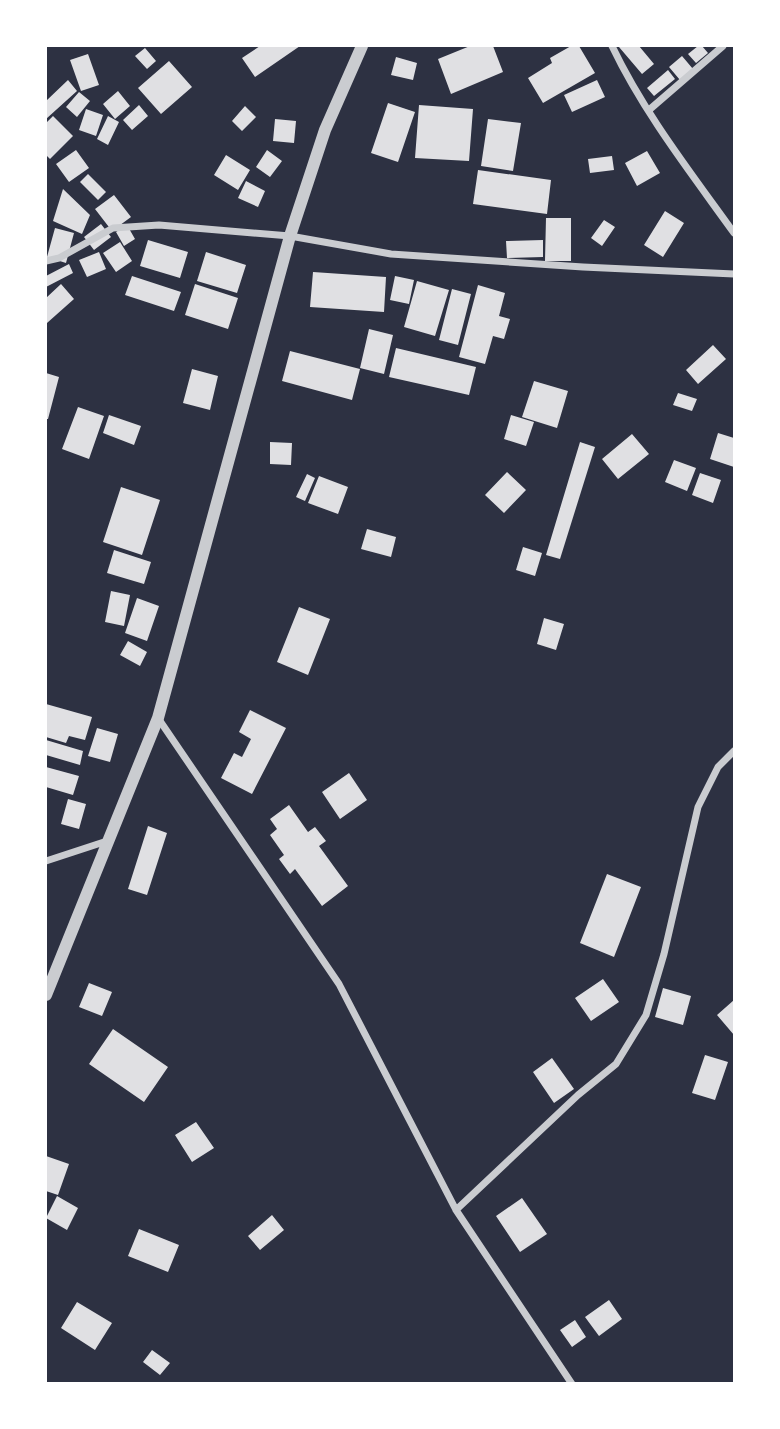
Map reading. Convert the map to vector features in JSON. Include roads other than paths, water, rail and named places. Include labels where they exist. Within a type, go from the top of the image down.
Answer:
[{"type":"street","points":[[46,995],[158,718],[290,236],[325,130],[362,46]]},
{"type":"street","points":[[612,46],[676,153],[734,233]]},
{"type":"street","points":[[649,110],[723,46]]},
{"type":"street","points":[[46,261],[58,258],[113,228],[159,225],[290,236],[391,254],[734,274]]},
{"type":"street","points":[[158,718],[339,984],[456,1210],[572,1384]]},
{"type":"street","points":[[456,1210],[578,1095],[616,1064],[646,1015],[664,954],[698,807],[718,767],[734,751]]},
{"type":"street","points":[[46,861],[107,841]]}]
